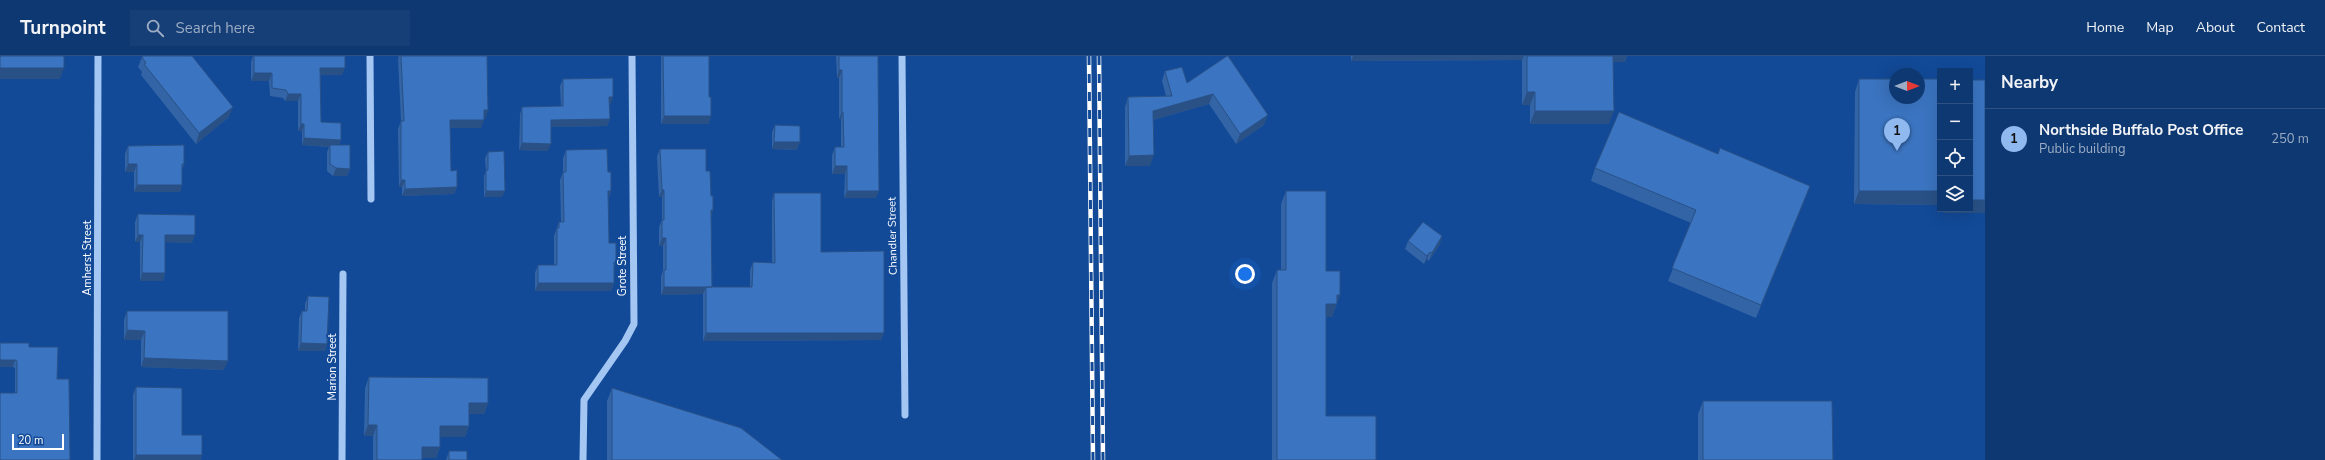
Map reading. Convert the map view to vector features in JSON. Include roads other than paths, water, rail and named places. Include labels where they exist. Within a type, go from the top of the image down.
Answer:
[{"type":"street","name":"Amherst Street","points":[[97,460],[98,56]]},
{"type":"street","points":[[370,56],[371,199]]},
{"type":"street","name":"Grote Street","points":[[583,460],[584,400],[625,341],[634,324],[632,56]]},
{"type":"street","name":"Chandler Street","points":[[902,56],[905,415]]},
{"type":"street","name":"Marion Street","points":[[342,460],[343,274]]},
{"type":"railway","points":[[1089,56],[1093,460]]},
{"type":"railway","points":[[1099,56],[1103,460]]},
{"type":"place","name":"Northside Buffalo Post Office","points":[[1897,151]]}]
